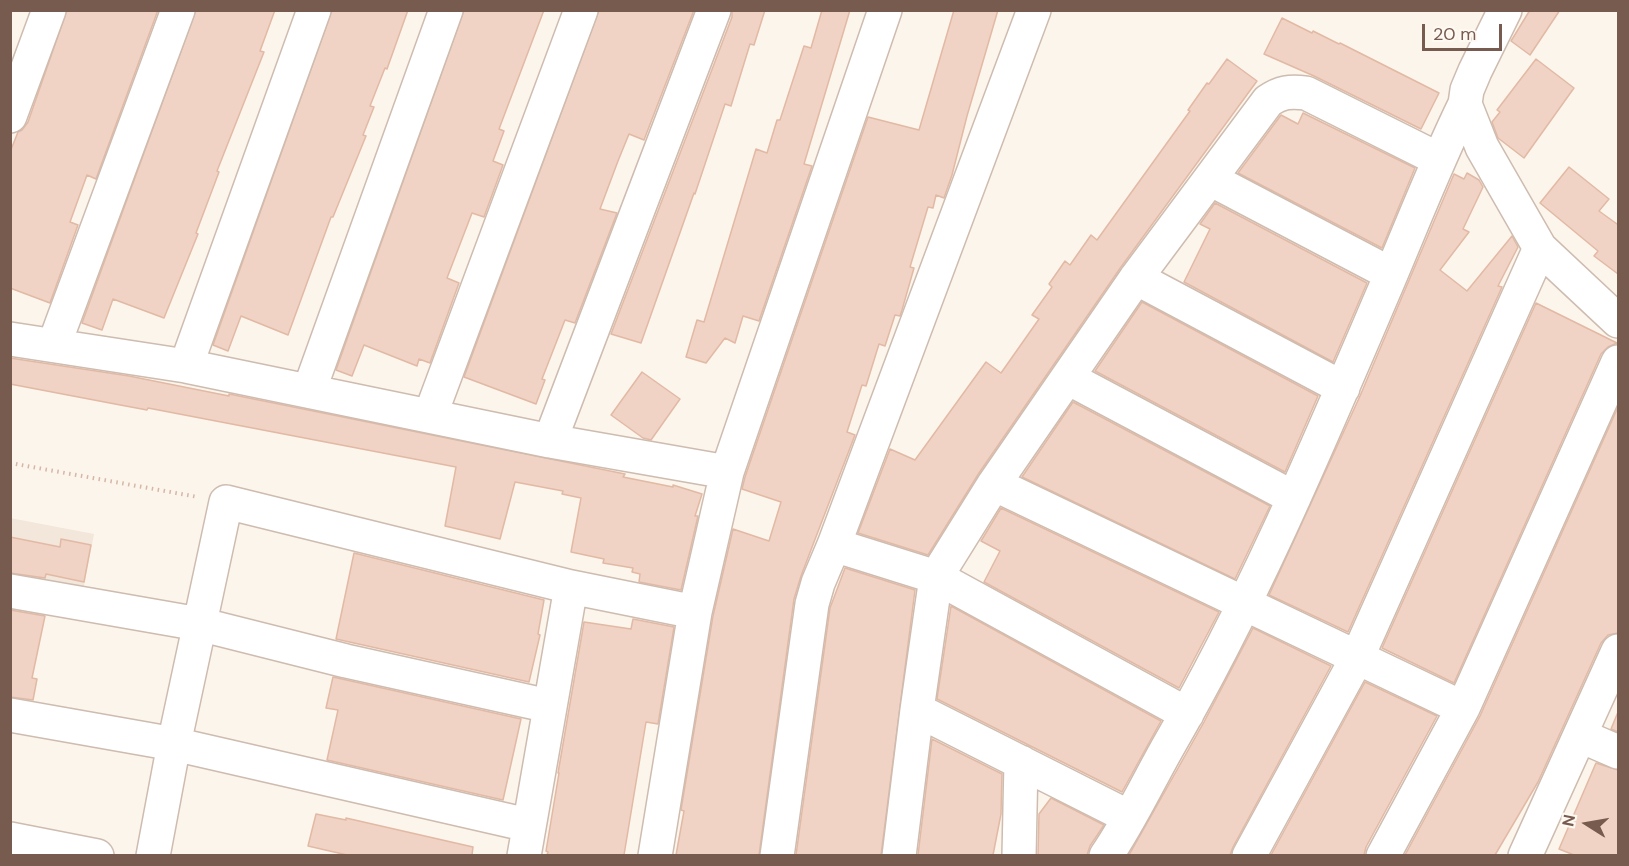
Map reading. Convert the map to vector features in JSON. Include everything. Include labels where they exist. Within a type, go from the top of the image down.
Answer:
[{"type":"street","points":[[10,116],[49,10]]},
{"type":"street","points":[[54,345],[178,10]]},
{"type":"street","points":[[186,366],[314,10]]},
{"type":"street","points":[[309,391],[446,10]]},
{"type":"street","points":[[430,416],[581,10]]},
{"type":"street","points":[[549,441],[714,10]]},
{"type":"street","points":[[655,855],[695,612],[727,472],[885,10]]},
{"type":"street","points":[[777,855],[812,604],[818,583],[1034,10]]},
{"type":"street","points":[[1106,855],[1187,714],[1244,605],[1294,498],[1438,159],[1465,104],[1474,71],[1505,10]]},
{"type":"street","points":[[899,855],[936,577],[994,484],[1136,278],[1268,101],[1278,94],[1290,91],[1305,93],[1438,159]]},
{"type":"street","points":[[1465,104],[1482,147],[1540,248],[1618,321]]},
{"type":"street","points":[[1210,179],[1391,274]]},
{"type":"street","points":[[1249,855],[1357,658],[1540,248]]},
{"type":"street","points":[[1136,278],[1342,388]]},
{"type":"street","points":[[10,339],[186,366],[549,441],[727,472]]},
{"type":"street","points":[[1383,855],[1462,708],[1618,362]]},
{"type":"street","points":[[1068,378],[1294,498]]},
{"type":"street","points":[[994,484],[1462,708]]},
{"type":"street","points":[[153,855],[174,744],[226,502],[571,587],[695,612]]},
{"type":"street","points":[[834,545],[936,577],[1187,714]]},
{"type":"street","points":[[10,715],[174,744],[526,840],[571,587]]},
{"type":"street","points":[[10,591],[199,624],[346,661],[549,706]]},
{"type":"street","points":[[1526,855],[1618,651]]},
{"type":"street","points":[[917,710],[1129,817]]},
{"type":"street","points":[[1581,736],[1618,752]]},
{"type":"street","points":[[1019,855],[1021,762]]},
{"type":"street","points":[[10,838],[97,855]]},
{"type":"path","points":[[10,463],[226,502]]},
{"type":"shaded area","points":[[10,518],[94,534],[80,606],[42,609],[20,703],[10,701]]},
{"type":"building","points":[[67,10],[158,10],[96,179],[87,175],[70,222],[78,225],[50,303],[10,288],[10,152],[18,132],[28,122]]},
{"type":"building","points":[[196,10],[275,10],[260,51],[264,52],[217,171],[219,172],[196,233],[198,234],[164,318],[113,299],[102,330],[82,323]]},
{"type":"building","points":[[332,10],[408,10],[387,69],[385,68],[370,106],[374,107],[363,135],[366,136],[333,217],[331,217],[288,335],[241,316],[228,351],[213,345]]},
{"type":"building","points":[[464,10],[544,10],[499,129],[504,131],[493,161],[503,165],[484,217],[472,213],[447,278],[459,283],[430,363],[419,359],[417,366],[364,345],[352,376],[336,370]]},
{"type":"building","points":[[599,10],[694,10],[644,140],[629,134],[618,161],[600,209],[617,213],[575,323],[565,320],[542,379],[545,380],[536,404],[464,377]]},
{"type":"building","points":[[732,10],[765,10],[754,45],[750,44],[731,106],[725,104],[641,343],[611,334],[732,17]]},
{"type":"building","points":[[822,10],[850,10],[804,164],[812,166],[759,321],[743,316],[735,343],[725,338],[706,363],[686,357],[697,320],[704,322],[756,149],[767,153],[804,46],[811,48]]},
{"type":"building","points":[[954,10],[998,10],[952,175],[944,198],[936,195],[933,208],[928,207],[910,267],[914,268],[900,316],[895,315],[885,346],[879,344],[866,386],[862,385],[847,432],[855,435],[794,599],[759,855],[676,855],[684,811],[681,810],[713,616],[733,529],[769,541],[781,502],[742,489],[745,477],[868,117],[919,130]]},
{"type":"building","points":[[1530,10],[1560,10],[1530,55],[1511,41]]},
{"type":"building","points":[[1282,18],[1312,33],[1313,31],[1340,43],[1439,93],[1421,129],[1264,54]]},
{"type":"building","points":[[1227,59],[1257,81],[1121,267],[979,473],[928,555],[858,533],[890,449],[915,460],[986,362],[1001,373],[1039,319],[1032,315],[1052,287],[1049,284],[1065,261],[1070,265],[1091,235],[1097,240],[1190,111],[1188,110],[1207,83],[1209,84]]},
{"type":"building","points":[[1536,59],[1574,88],[1524,158],[1498,138],[1492,122],[1500,112],[1497,110]]},
{"type":"building","points":[[1303,113],[1415,168],[1382,248],[1238,173],[1281,115],[1298,124]]},
{"type":"building","points":[[1569,167],[1609,199],[1599,211],[1617,224],[1618,222],[1618,274],[1594,256],[1598,251],[1540,203]]},
{"type":"building","points":[[1467,173],[1479,180],[1483,187],[1463,229],[1469,232],[1440,270],[1467,291],[1512,236],[1518,247],[1498,286],[1502,287],[1348,632],[1269,595],[1360,396],[1454,174],[1464,179]]},
{"type":"building","points":[[1215,203],[1367,283],[1333,362],[1184,282],[1210,229],[1200,224]]},
{"type":"building","points":[[1142,302],[1318,396],[1285,472],[1095,371]]},
{"type":"building","points":[[1536,303],[1617,343],[1608,347],[1601,354],[1454,683],[1382,648]]},
{"type":"building","points":[[10,358],[129,376],[229,396],[229,394],[625,474],[623,477],[673,487],[673,485],[702,494],[695,516],[698,516],[681,590],[639,582],[640,574],[632,572],[633,568],[603,563],[604,559],[571,552],[581,498],[562,494],[563,491],[515,482],[500,539],[445,526],[456,467],[10,384]]},
{"type":"building","points":[[642,372],[680,399],[651,440],[643,438],[611,415]]},
{"type":"building","points":[[1073,402],[1270,506],[1235,579],[1022,477]]},
{"type":"building","points":[[1618,407],[1618,633],[1608,635],[1601,643],[1538,782],[1495,855],[1405,855],[1480,716]]},
{"type":"building","points":[[1001,508],[1219,612],[1179,688],[984,582],[1000,551],[981,541]]},
{"type":"building","points":[[10,537],[60,547],[61,539],[91,545],[84,582],[46,574],[45,578],[10,573]]},
{"type":"building","points":[[354,553],[544,600],[538,634],[540,635],[529,682],[336,639]]},
{"type":"building","points":[[845,568],[915,590],[881,855],[796,855],[830,608]]},
{"type":"building","points":[[951,606],[1161,721],[1122,792],[937,699]]},
{"type":"building","points":[[10,610],[45,616],[32,678],[37,679],[33,700],[10,697]]},
{"type":"building","points":[[633,619],[674,627],[658,724],[646,722],[624,855],[547,855],[558,773],[584,622],[631,629]]},
{"type":"building","points":[[1253,628],[1331,666],[1230,855],[1129,855],[1204,722]]},
{"type":"building","points":[[333,677],[521,719],[503,800],[327,760],[338,710],[326,708]]},
{"type":"building","points":[[1365,682],[1437,716],[1366,847],[1364,855],[1271,855]]},
{"type":"building","points":[[1618,712],[1618,732],[1611,729]]},
{"type":"building","points":[[932,739],[1002,774],[1001,814],[993,855],[918,855]]},
{"type":"building","points":[[1596,763],[1618,770],[1618,855],[1574,855],[1559,849]]},
{"type":"building","points":[[1051,798],[1104,825],[1090,846],[1087,855],[1038,855],[1039,814]]},
{"type":"building","points":[[316,814],[346,820],[346,818],[473,847],[472,855],[347,855],[308,846]]}]
